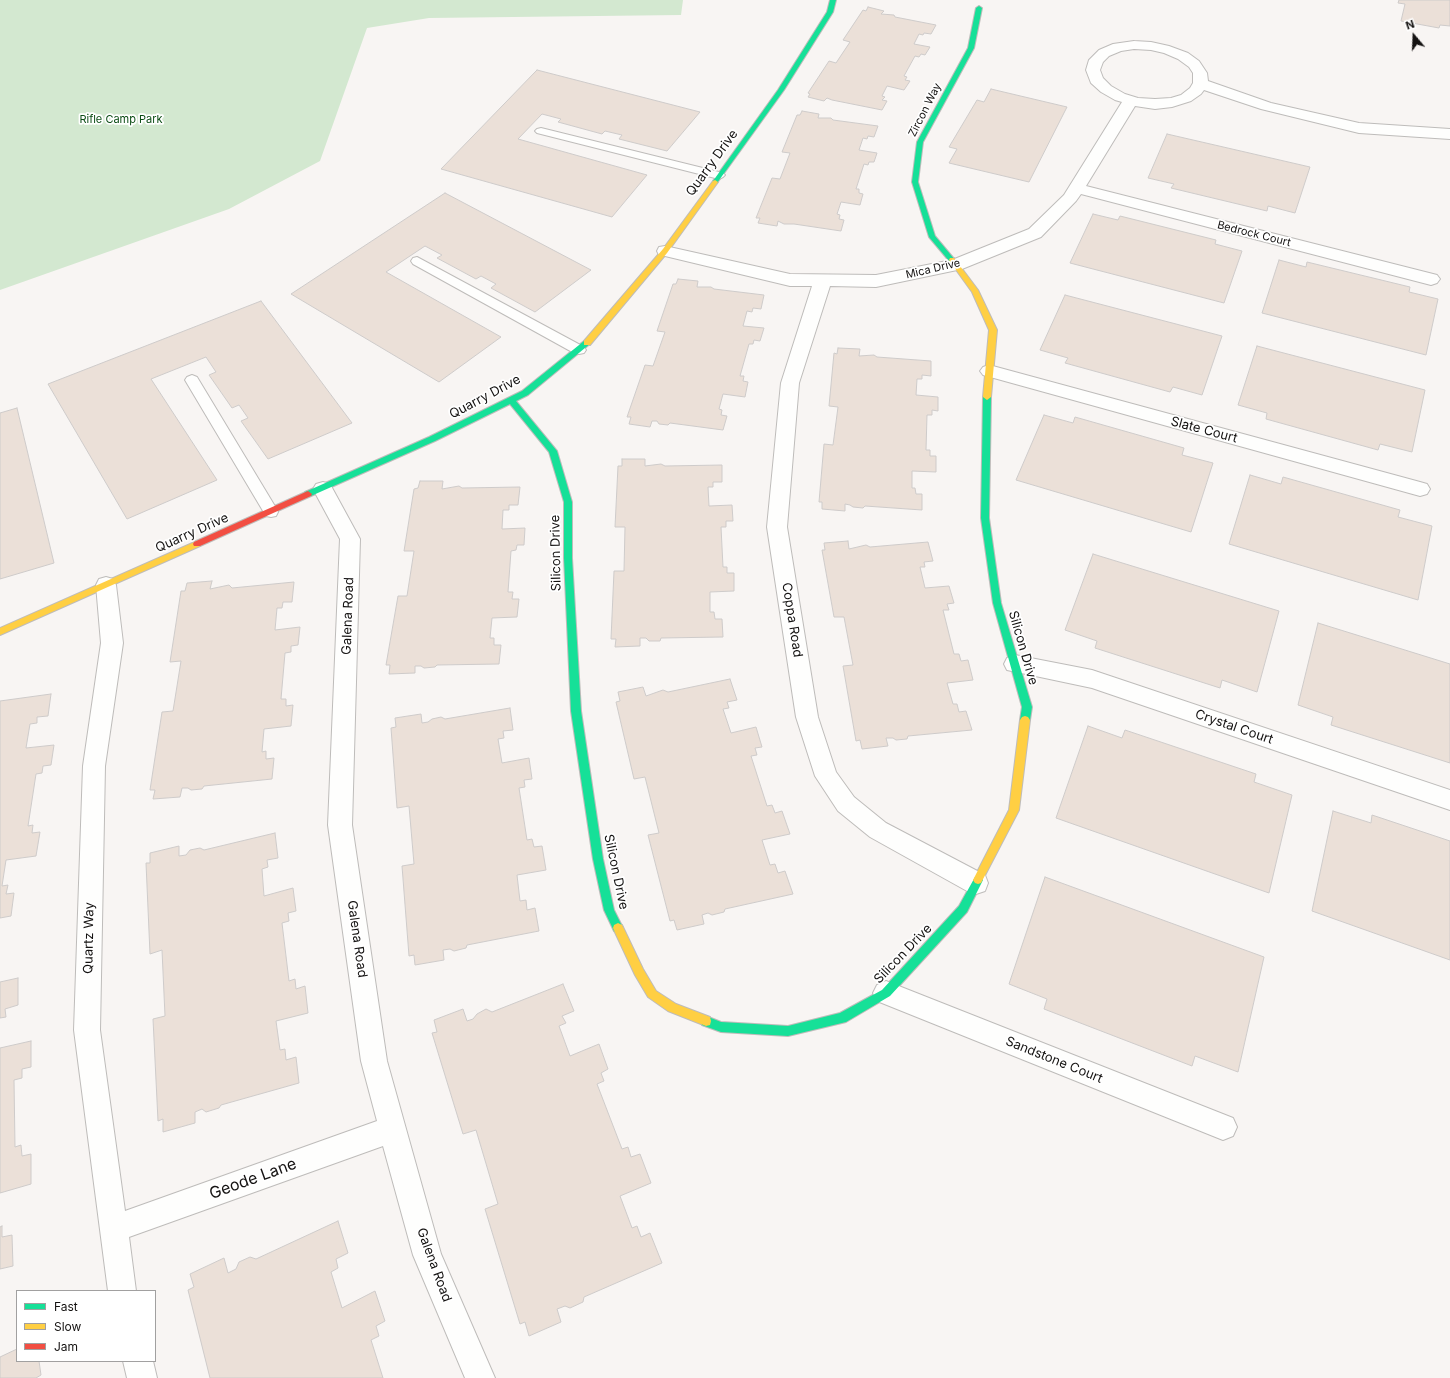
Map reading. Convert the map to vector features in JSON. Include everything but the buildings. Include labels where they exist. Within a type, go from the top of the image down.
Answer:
[{"type":"street","name":"Quarry Drive","points":[[0,632],[432,439],[525,393],[587,344],[665,251],[781,90],[830,12],[833,0]]},
{"type":"street","name":"Zircon Way","points":[[957,265],[932,237],[915,182],[920,142],[971,48],[979,8]]},
{"type":"street","points":[[1134,45],[1152,46],[1169,50],[1183,56],[1194,64],[1200,73],[1201,84],[1196,91],[1186,98],[1172,102],[1155,104],[1120,97],[1106,89],[1096,80],[1093,70],[1096,60],[1104,53],[1118,48],[1134,45]]},
{"type":"street","points":[[1201,84],[1266,106],[1359,128],[1450,134]]},
{"type":"street","name":"Mica Drive","points":[[665,251],[790,280],[876,281],[957,265],[1035,233],[1070,198],[1131,100]]},
{"type":"street","name":"Bedrock Court","points":[[1076,188],[1431,279]]},
{"type":"street","name":"Silicon Drive","points":[[511,400],[553,451],[568,502],[568,558],[576,711],[598,859],[609,910],[638,972],[652,994],[672,1008],[721,1027],[788,1031],[842,1018],[886,993],[963,909],[1014,810],[1027,707],[997,603],[985,518],[987,396],[993,330],[975,292],[957,265]]},
{"type":"street","name":"Coppa Road","points":[[823,280],[790,383],[776,527],[807,717],[826,776],[846,804],[878,830],[976,883]]},
{"type":"street","name":"Slate Court","points":[[989,371],[1420,489]]},
{"type":"street","name":"Galena Road","points":[[322,489],[350,539],[340,825],[374,1061],[427,1255],[480,1378]]},
{"type":"street","name":"Quartz Way","points":[[106,585],[112,643],[94,766],[87,1030],[122,1290]]},
{"type":"street","name":"Crystal Court","points":[[1015,664],[1092,679],[1450,800]]},
{"type":"street","name":"Sandstone Court","points":[[886,993],[1223,1128]]},
{"type":"street","name":"Geode Lane","points":[[113,1229],[392,1129]]},
{"type":"street","points":[[138,1362],[142,1378]]},
{"type":"lane","points":[[541,131],[719,175]]},
{"type":"lane","points":[[417,261],[579,350]]},
{"type":"lane","points":[[192,380],[271,512]]},
{"type":"green space","name":"Rifle Camp Park","points":[[0,0],[683,0],[681,15],[429,18],[367,28],[320,161],[229,209],[0,290]]},
{"type":"traffic: fast","points":[[715,182],[781,90],[830,12],[833,0]]},
{"type":"traffic: fast","points":[[952,260],[932,237],[915,182],[920,142],[971,48],[979,8]]},
{"type":"traffic: fast","points":[[308,494],[432,439],[525,393],[587,343]]},
{"type":"traffic: fast","points":[[987,397],[985,518],[997,603],[1027,707],[1025,720]]},
{"type":"traffic: fast","points":[[511,400],[553,451],[568,502],[568,558],[576,711],[598,859],[609,910],[618,928]]},
{"type":"traffic: fast","points":[[706,1021],[721,1027],[788,1031],[842,1018],[886,993],[963,909],[978,880]]},
{"type":"traffic: slow","points":[[587,343],[665,251],[715,182]]},
{"type":"traffic: slow","points":[[952,260],[975,292],[993,330],[987,397]]},
{"type":"traffic: slow","points":[[0,632],[197,544]]},
{"type":"traffic: slow","points":[[978,880],[1014,810],[1025,720]]},
{"type":"traffic: slow","points":[[618,928],[639,972],[652,994],[672,1008],[706,1021]]},
{"type":"traffic: jam","points":[[197,544],[308,494]]}]
